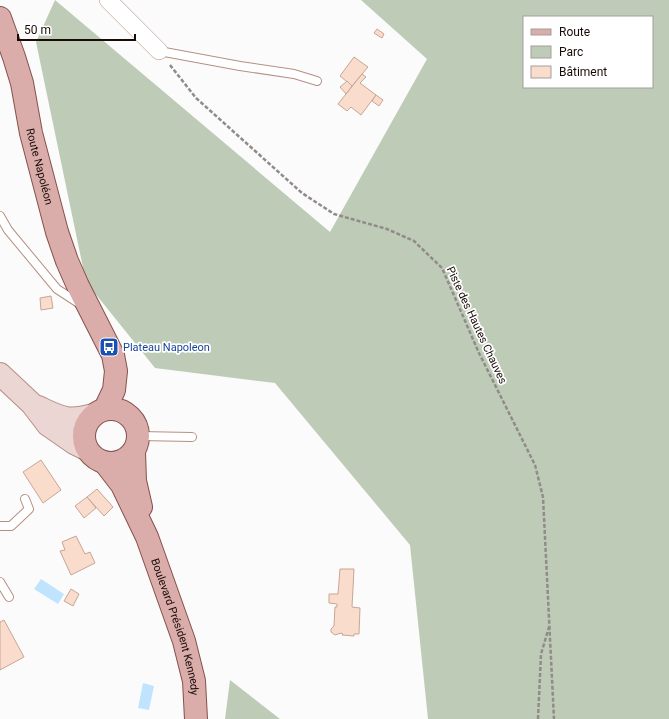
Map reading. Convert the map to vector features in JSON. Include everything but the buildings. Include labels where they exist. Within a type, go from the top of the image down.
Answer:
[{"type":"main road","name":"Route Napoléon","points":[[0,18],[22,84],[31,133],[57,232],[67,261],[113,355],[116,371],[114,390],[99,412]]},
{"type":"main road","name":"Route Napoléon","points":[[91,311],[123,353],[129,372],[134,435]]},
{"type":"main road","points":[[0,374],[32,404],[48,425],[74,443],[86,449],[97,460],[113,464],[128,458],[134,435],[122,411],[114,409],[99,412],[80,419],[64,419],[32,404]]},
{"type":"main road","points":[[86,449],[83,434],[88,420],[99,412]]},
{"type":"main road","name":"Boulevard Président Kennedy","points":[[134,435],[135,481],[148,537],[184,641],[194,681],[196,719]]},
{"type":"main road","name":"Boulevard Président Kennedy","points":[[105,463],[122,485],[148,537]]},
{"type":"street","points":[[108,0],[159,51]]},
{"type":"lane","points":[[159,51],[294,74],[317,81]]},
{"type":"lane","points":[[0,216],[8,230],[57,289],[91,311]]},
{"type":"lane","points":[[134,435],[192,437]]},
{"type":"lane","points":[[0,526],[11,526],[29,509],[25,500]]},
{"type":"lane","points":[[0,582],[10,597]]},
{"type":"path","name":"Piste des Hautes Chauves","points":[[159,51],[196,98],[302,193],[334,214],[387,229],[414,241],[442,268],[479,353],[535,465],[543,497],[554,719]]},
{"type":"path","points":[[538,719],[541,654],[549,624]]},
{"type":"green space","points":[[55,0],[330,232],[427,59],[361,0],[669,0],[669,719],[428,719],[410,545],[275,383],[155,368],[86,282],[36,42]]},
{"type":"green space","points":[[230,680],[280,719],[225,719]]},
{"type":"water","points":[[41,579],[64,594],[58,604],[34,589]]},
{"type":"water","points":[[143,683],[154,686],[149,710],[138,708]]},
{"type":"place","name":"Plateau Napoleon","points":[[109,347]]}]
